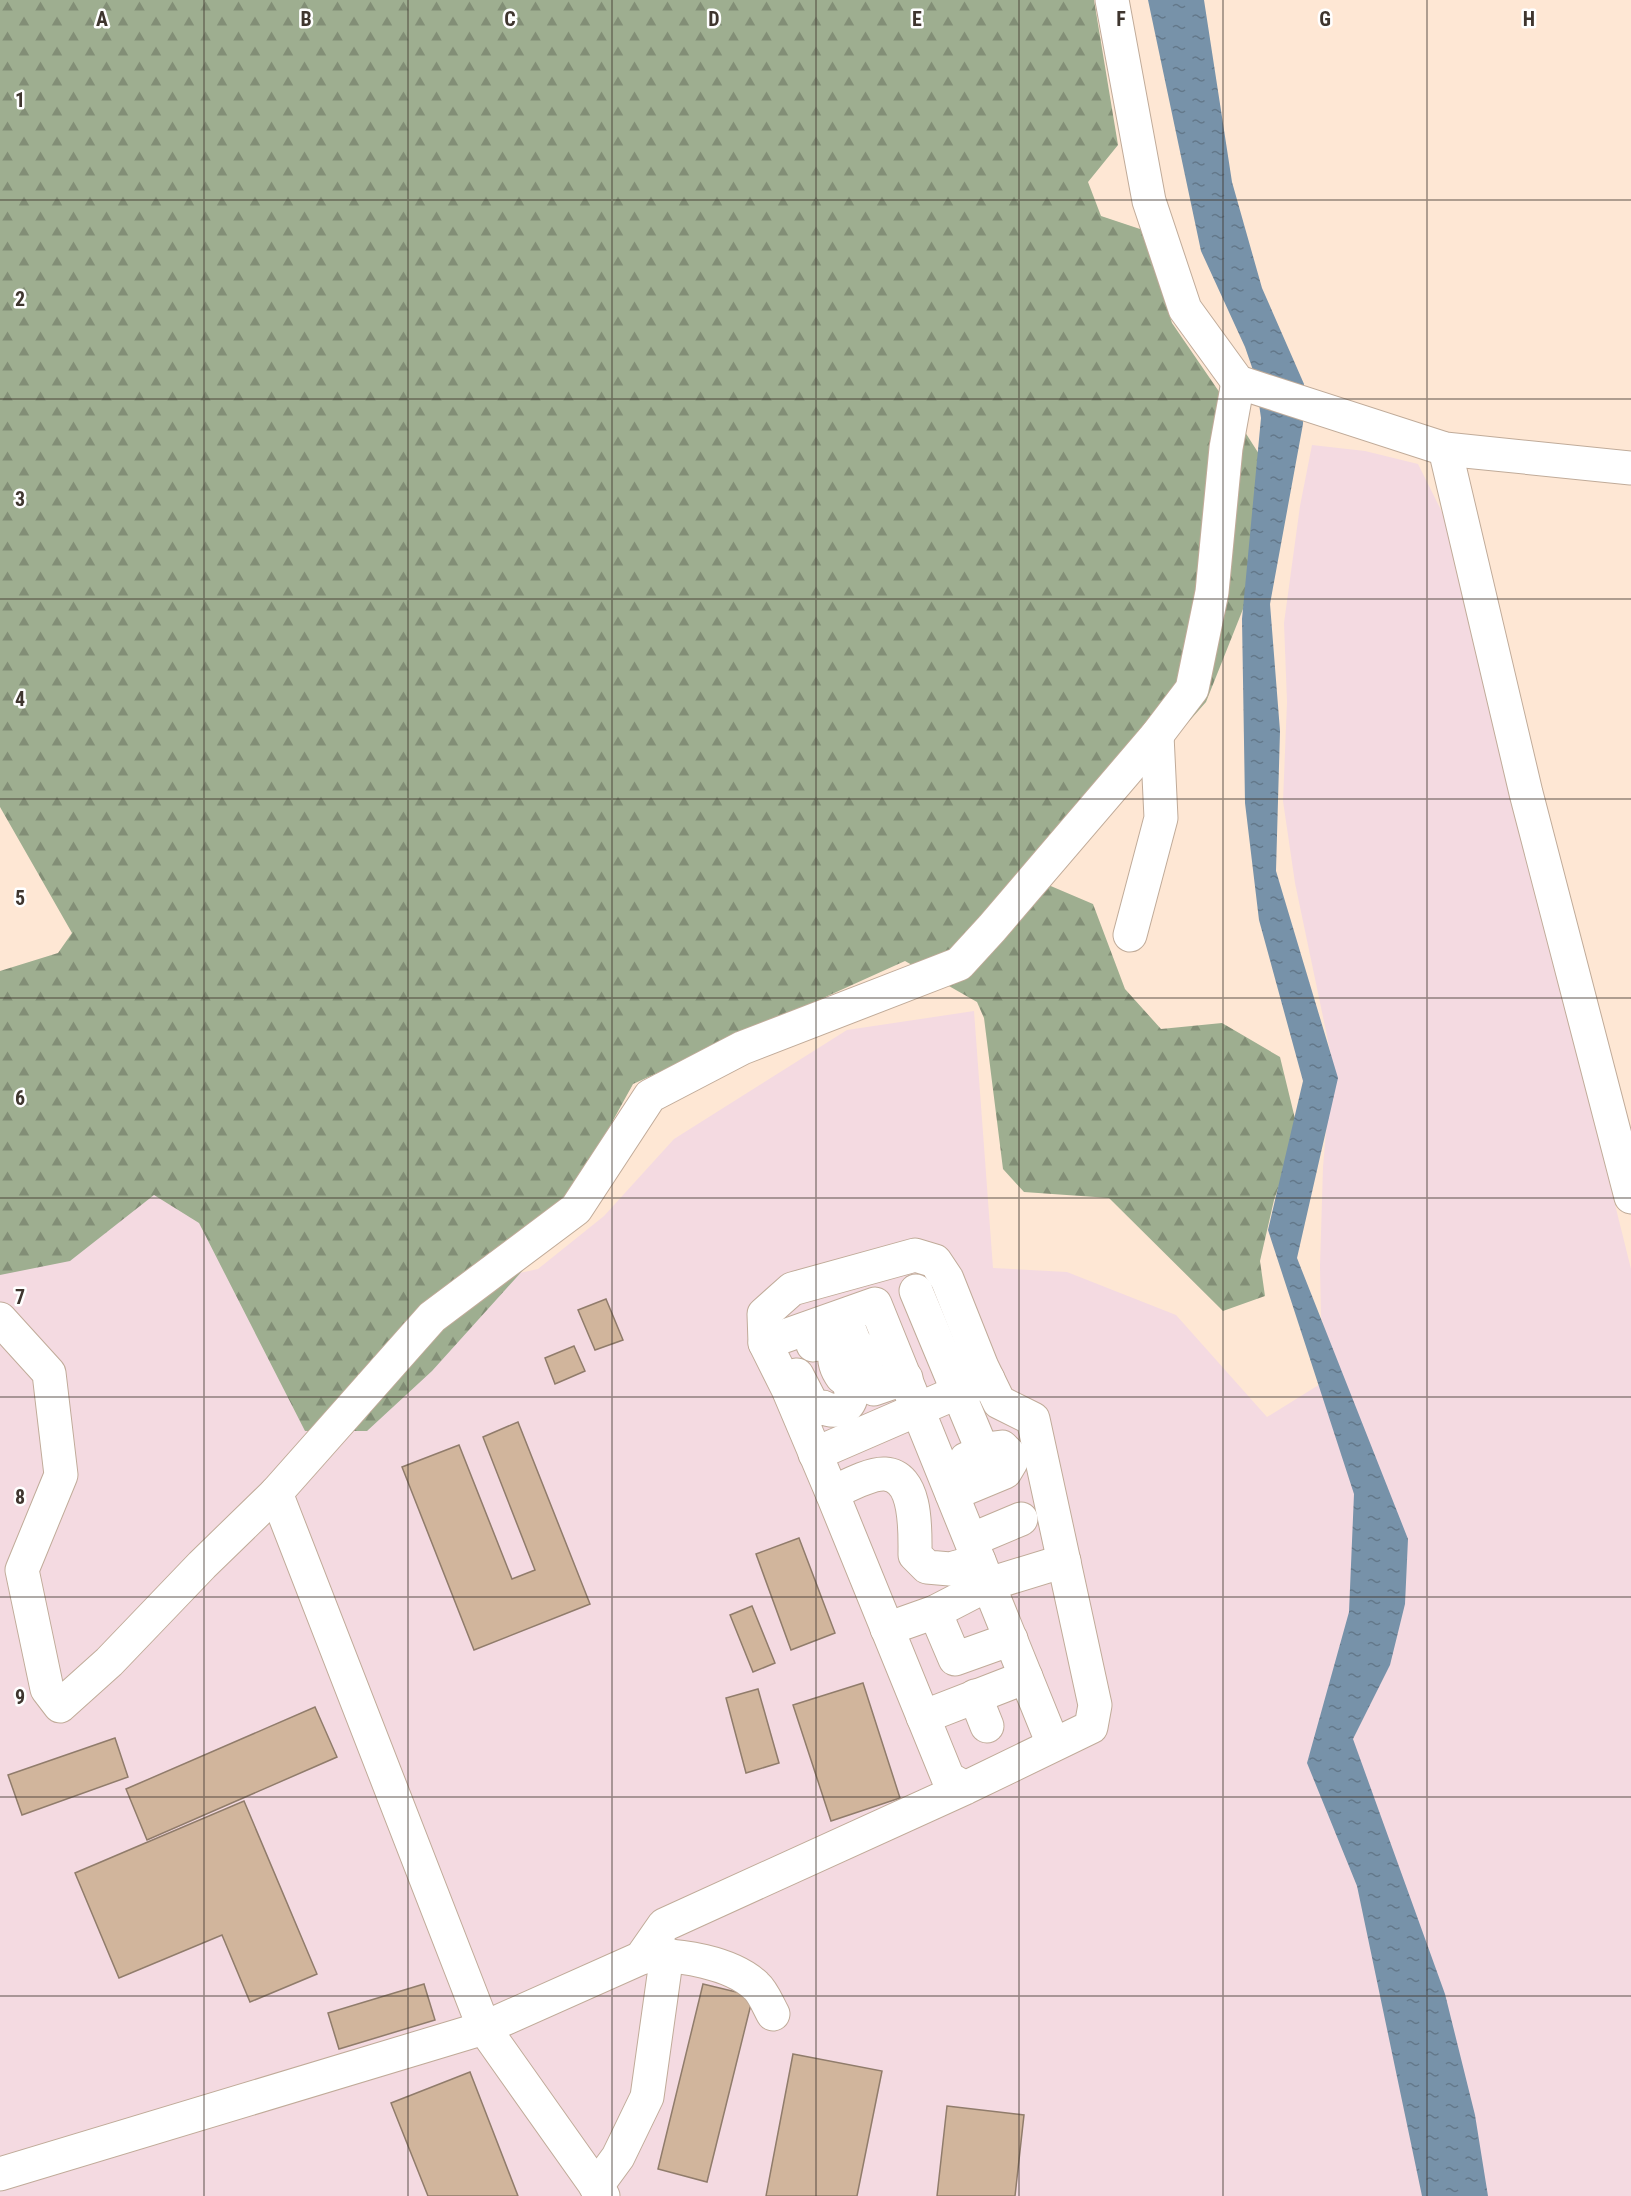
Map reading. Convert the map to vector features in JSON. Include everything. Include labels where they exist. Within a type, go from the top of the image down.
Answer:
[{"type":"street","points":[[1112,0],[1149,201],[1185,309],[1238,382],[1445,449],[1631,468]]},
{"type":"street","points":[[0,1318],[49,1372],[61,1475],[22,1570],[47,1689],[60,1706],[109,1662],[202,1565],[276,1493],[432,1317],[576,1209],[650,1096],[742,1048],[958,964],[992,928],[1157,735],[1192,689],[1212,592],[1226,448],[1238,382]]},
{"type":"street","points":[[1445,449],[1526,793],[1631,1197]]},
{"type":"street","points":[[1130,935],[1161,818],[1157,735]]},
{"type":"street","points":[[276,1493],[484,2028],[599,2191],[647,2097],[654,1956],[663,1925],[965,1788],[1091,1727],[1095,1705],[1034,1419],[999,1402],[947,1279],[935,1261],[915,1255],[792,1289],[764,1314],[782,1344],[815,1410],[823,1407],[817,1397],[819,1386],[828,1378],[853,1366]]},
{"type":"street","points":[[782,1344],[875,1304],[947,1279]]},
{"type":"street","points":[[916,1291],[983,1452],[1002,1447],[1009,1454],[1011,1462],[1005,1472],[947,1482]]},
{"type":"street","points":[[875,1304],[1053,1744]]},
{"type":"street","points":[[782,1344],[850,1331],[853,1366],[874,1389],[906,1378]]},
{"type":"street","points":[[782,1344],[816,1454],[948,1778],[965,1788]]},
{"type":"street","points":[[816,1454],[988,1379]]},
{"type":"street","points":[[832,1493],[884,1473],[897,1477],[908,1493],[914,1509],[915,1555],[927,1567],[950,1569],[980,1562],[1064,1561]]},
{"type":"street","points":[[887,1629],[935,1612],[1021,1519]]},
{"type":"street","points":[[935,1612],[955,1659],[1011,1639]]},
{"type":"street","points":[[923,1717],[1026,1677]]},
{"type":"street","points":[[975,1696],[987,1726]]},
{"type":"street","points":[[0,2174],[484,2028],[654,1956],[729,1968],[757,1986],[773,2014]]},
{"type":"shaded area","points":[[1312,445],[1365,451],[1418,464],[1445,518],[1631,1269],[1631,2196],[0,2196],[0,997],[322,1316],[538,1269],[604,1216],[674,1139],[847,1030],[974,1011],[993,1268],[1067,1272],[1176,1315],[1267,1417],[1338,1373],[1321,1317],[1320,1266],[1323,1167],[1332,1060],[1295,883],[1283,801],[1287,702],[1284,623],[1300,506]]},
{"type":"green space","points":[[0,0],[1094,0],[1118,145],[1088,182],[1101,216],[1143,230],[1172,323],[1259,454],[1245,604],[1206,702],[1046,884],[1093,904],[1125,989],[1161,1029],[1222,1023],[1280,1057],[1298,1131],[1274,1200],[1260,1261],[1265,1296],[1223,1311],[1109,1198],[1024,1192],[1003,1169],[984,1018],[977,1002],[905,961],[633,1084],[543,1248],[432,1371],[367,1431],[305,1431],[199,1223],[154,1195],[70,1261],[0,1275],[0,971],[58,953],[72,933],[0,807]]},
{"type":"water","points":[[1148,0],[1204,0],[1232,182],[1262,288],[1304,384],[1303,424],[1270,604],[1280,731],[1276,871],[1338,1078],[1297,1258],[1408,1539],[1405,1604],[1390,1665],[1353,1739],[1445,1994],[1475,2115],[1488,2196],[1422,2196],[1357,1886],[1307,1763],[1349,1612],[1354,1494],[1268,1230],[1303,1081],[1259,920],[1245,803],[1242,619],[1261,418],[1255,376],[1245,347],[1201,251]]},
{"type":"building","points":[[606,1299],[623,1340],[595,1350],[578,1310]]},
{"type":"building","points":[[574,1346],[585,1371],[555,1384],[545,1358]]},
{"type":"building","points":[[518,1422],[590,1604],[474,1650],[402,1467],[459,1445],[512,1579],[535,1570],[483,1437]]},
{"type":"building","points":[[799,1538],[835,1633],[791,1650],[756,1554]]},
{"type":"building","points":[[752,1606],[775,1663],[753,1672],[730,1615]]},
{"type":"building","points":[[863,1683],[900,1798],[831,1821],[793,1705]]},
{"type":"building","points":[[758,1689],[779,1763],[746,1773],[726,1698]]},
{"type":"building","points":[[315,1707],[337,1757],[147,1840],[126,1789]]},
{"type":"building","points":[[115,1738],[128,1777],[22,1815],[8,1775]]},
{"type":"building","points":[[244,1801],[317,1974],[250,2002],[222,1935],[119,1978],[75,1873]]},
{"type":"building","points":[[424,1984],[435,2020],[339,2049],[328,2013]]},
{"type":"building","points":[[703,1984],[753,1996],[707,2182],[658,2169]]},
{"type":"building","points":[[793,2054],[882,2071],[857,2196],[766,2196]]},
{"type":"building","points":[[470,2072],[518,2196],[428,2196],[391,2103]]},
{"type":"building","points":[[947,2106],[1024,2115],[1015,2196],[937,2196]]}]
